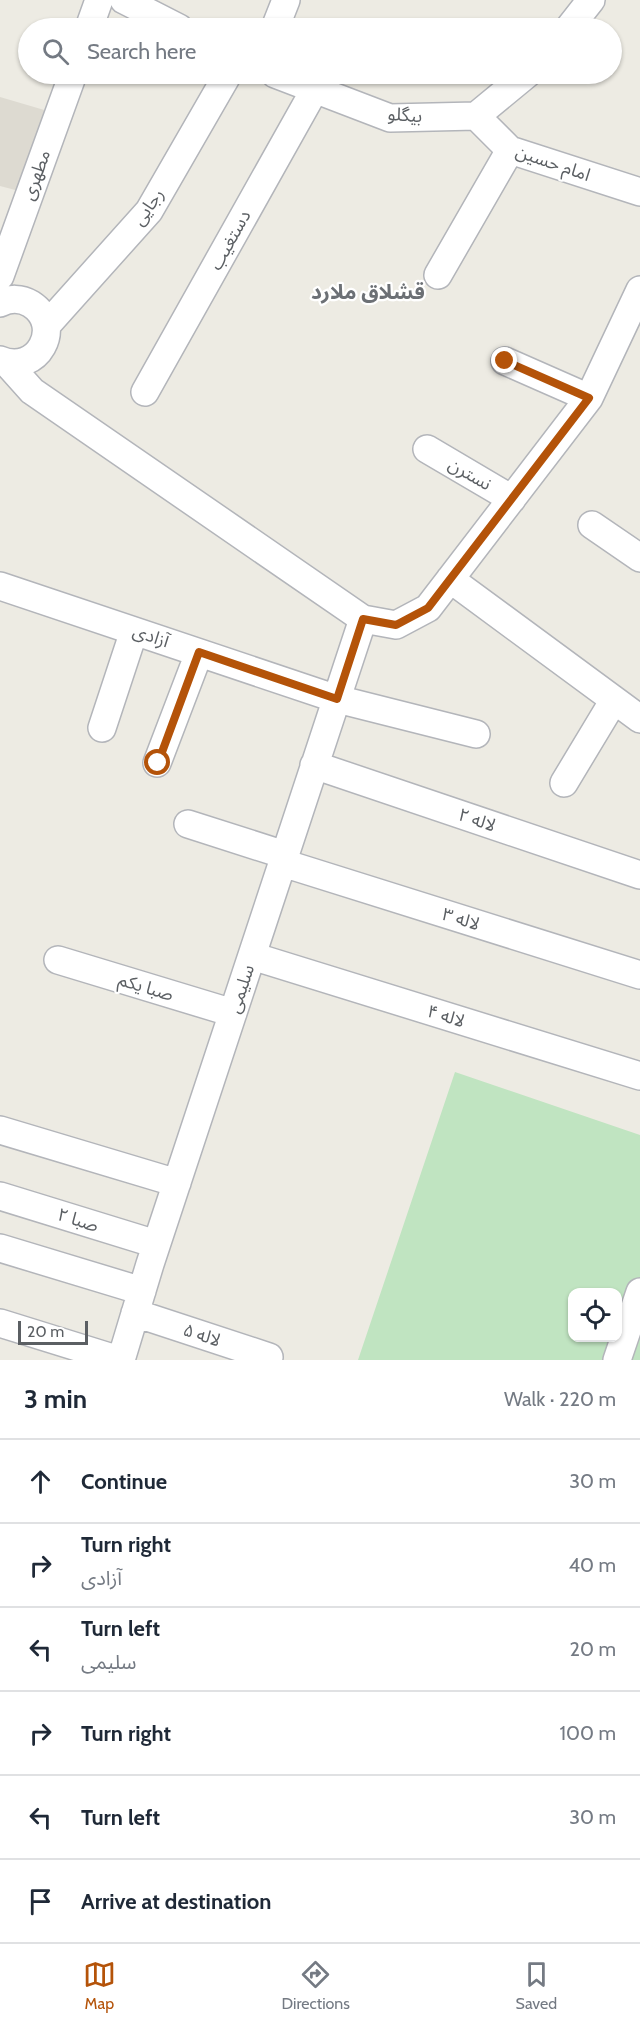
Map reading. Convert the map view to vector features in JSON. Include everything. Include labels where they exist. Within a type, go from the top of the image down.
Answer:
[{"type":"street","points":[[93,18],[99,0]]},
{"type":"street","points":[[124,0],[159,18]]},
{"type":"street","points":[[279,18],[286,0]]},
{"type":"street","points":[[577,18],[591,0]]},
{"type":"street","name":"مطهری","points":[[0,276],[69,84]]},
{"type":"street","name":"رجایی","points":[[46,326],[148,211],[222,84]]},
{"type":"street","name":"بیگلو","points":[[302,84],[390,118],[476,116]]},
{"type":"street","points":[[476,116],[515,84]]},
{"type":"street","name":"دستغیب","points":[[145,392],[315,89]]},
{"type":"street","name":"امام حسین","points":[[476,116],[510,150],[640,192]]},
{"type":"street","points":[[438,275],[510,150]]},
{"type":"street","points":[[4,361],[32,391],[363,619],[396,625],[428,608],[589,398],[640,290]]},
{"type":"street","points":[[0,303],[17,299],[27,302],[43,316],[46,326],[43,346],[36,355],[27,361],[18,363],[4,361]]},
{"type":"street","points":[[505,361],[589,398]]},
{"type":"street","name":"نسترن","points":[[427,449],[513,499]]},
{"type":"street","points":[[592,525],[640,558]]},
{"type":"street","points":[[450,579],[640,719]]},
{"type":"street","name":"آزادی","points":[[0,586],[337,699],[476,734]]},
{"type":"street","name":"سلیمی","points":[[120,1360],[156,1244],[363,619]]},
{"type":"street","points":[[102,728],[134,631]]},
{"type":"street","points":[[158,763],[199,652]]},
{"type":"street","points":[[564,783],[614,700]]},
{"type":"street","name":"لاله ۲","points":[[315,765],[640,875]]},
{"type":"street","name":"لاله ۳","points":[[188,824],[284,859],[640,975]]},
{"type":"street","name":"لاله ۴","points":[[252,956],[640,1076]]},
{"type":"street","name":"صبا یکم","points":[[58,960],[233,1013]]},
{"type":"street","points":[[0,1130],[177,1182]]},
{"type":"street","name":"صبا ۲","points":[[0,1196],[156,1244]]},
{"type":"street","name":"لاله ۵","points":[[0,1248],[269,1357]]},
{"type":"street","points":[[617,1360],[640,1292]]},
{"type":"street","points":[[0,1323],[120,1360]]},
{"type":"shaded area","points":[[0,97],[51,112],[23,192],[0,186]]},
{"type":"green space","points":[[455,1072],[640,1135],[640,1360],[358,1360]]},
{"type":"district","name":"قشلاق ملارد","points":[[368,292]]},
{"type":"route","points":[[158,763],[199,652],[337,699],[363,619],[396,625],[428,608],[589,398],[505,361]]}]
